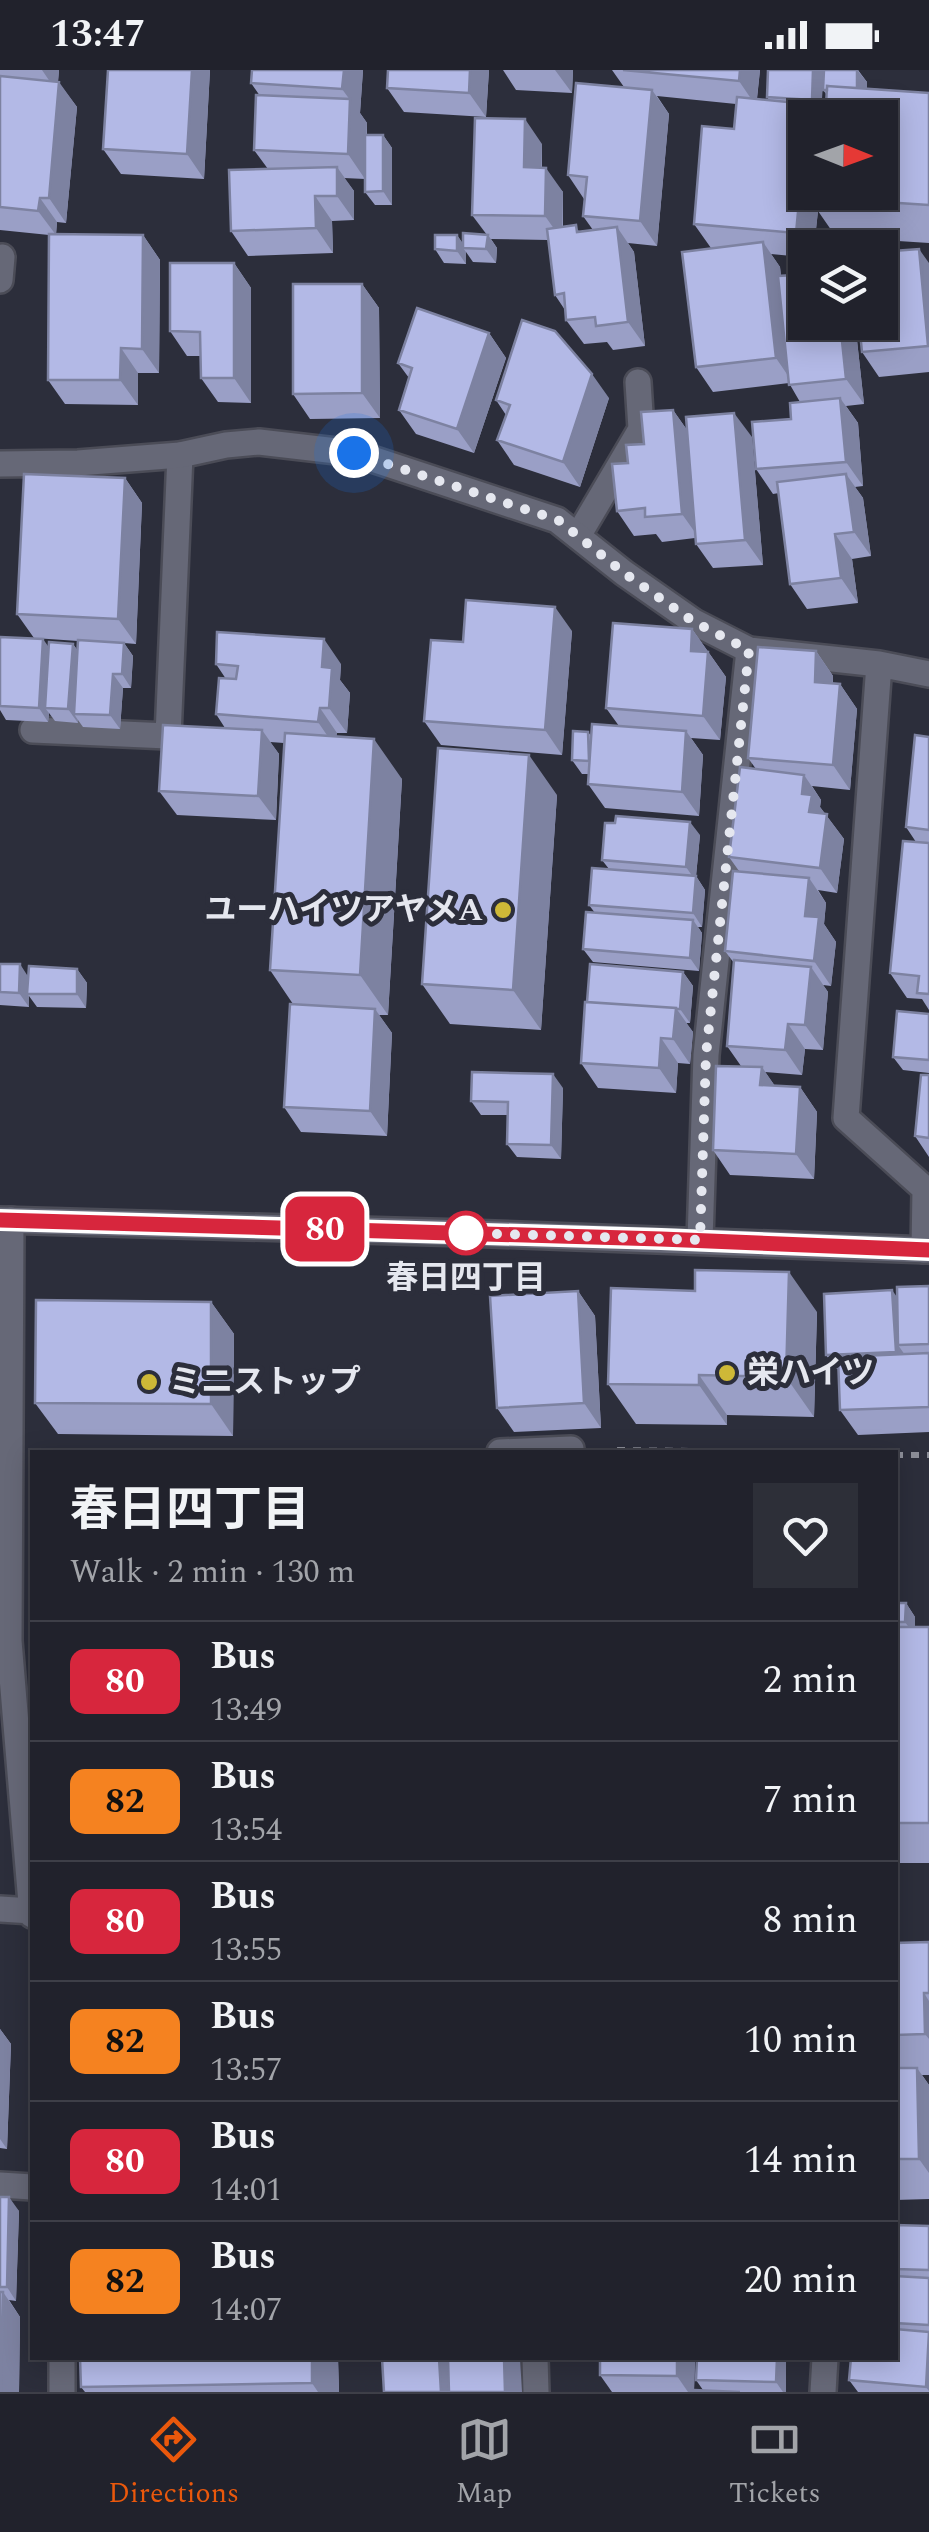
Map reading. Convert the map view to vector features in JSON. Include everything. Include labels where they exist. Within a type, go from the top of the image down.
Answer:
[{"type":"street","points":[[578,536],[640,429],[638,382]]},
{"type":"street","points":[[0,464],[180,456],[259,442],[354,453],[558,520],[694,622],[749,650],[879,664],[929,674]]},
{"type":"street","points":[[33,730],[168,736],[180,456]]},
{"type":"street","points":[[700,1240],[706,1055],[749,650]]},
{"type":"street","points":[[30,1889],[9,1641],[14,1477],[6,1220],[926,1250],[925,1189],[846,1118],[879,664]]},
{"type":"street","points":[[547,1450],[571,1449]]},
{"type":"street","points":[[0,1909],[30,1913]]},
{"type":"street","points":[[0,2186],[30,2187]]},
{"type":"street","points":[[62,2360],[62,2392]]},
{"type":"street","points":[[535,2360],[536,2392]]},
{"type":"street","points":[[823,2392],[825,2360]]},
{"type":"path","points":[[571,1449],[640,1450]]},
{"type":"path","points":[[898,1454],[929,1455]]},
{"type":"building","points":[[108,70],[192,70],[187,154],[103,149]]},
{"type":"building","points":[[252,70],[344,70],[342,89],[251,83]]},
{"type":"building","points":[[388,70],[470,70],[469,93],[387,88]]},
{"type":"building","points":[[623,70],[740,70],[739,81]]},
{"type":"building","points":[[768,70],[813,70],[812,100],[767,97]]},
{"type":"building","points":[[824,70],[857,70],[857,88],[827,86],[823,90]]},
{"type":"building","points":[[0,76],[59,82],[49,198],[40,198],[38,211],[0,207]]},
{"type":"building","points":[[576,83],[652,90],[640,221],[583,216],[587,177],[568,175]]},
{"type":"building","points":[[827,86],[929,93],[929,205],[898,203],[898,100],[826,100]]},
{"type":"building","points":[[256,95],[350,99],[348,154],[254,150]]},
{"type":"building","points":[[737,97],[788,102],[788,210],[798,210],[796,230],[694,224],[702,126],[734,129]]},
{"type":"building","points":[[475,118],[525,119],[524,167],[546,168],[545,216],[472,215]]},
{"type":"building","points":[[365,135],[383,135],[383,191],[365,192]]},
{"type":"building","points":[[337,167],[337,196],[315,196],[316,228],[231,231],[229,170]]},
{"type":"building","points":[[576,225],[577,232],[617,227],[628,322],[596,326],[595,317],[566,320],[564,293],[555,295],[547,229]]},
{"type":"building","points":[[463,233],[488,235],[486,249],[463,248]]},
{"type":"building","points":[[49,234],[143,235],[142,349],[121,348],[120,380],[48,380]]},
{"type":"building","points":[[435,235],[457,235],[457,251],[435,249]]},
{"type":"building","points":[[763,242],[776,358],[696,367],[682,252]]},
{"type":"building","points":[[919,249],[928,346],[862,352],[861,340],[898,340],[898,251]]},
{"type":"building","points":[[170,263],[234,263],[234,378],[201,378],[200,332],[170,331]]},
{"type":"building","points":[[788,275],[788,340],[842,340],[846,379],[789,385],[778,276]]},
{"type":"building","points":[[293,284],[362,284],[362,393],[293,394]]},
{"type":"building","points":[[417,308],[489,333],[457,429],[399,410],[412,368],[398,363]]},
{"type":"building","points":[[522,320],[555,331],[592,374],[563,462],[497,440],[510,405],[496,400]]},
{"type":"building","points":[[840,398],[846,462],[756,469],[752,422],[791,419],[790,403]]},
{"type":"building","points":[[673,410],[682,514],[645,517],[645,508],[617,511],[612,464],[628,463],[626,445],[644,444],[641,412]]},
{"type":"building","points":[[734,413],[745,540],[696,544],[686,417]]},
{"type":"building","points":[[24,474],[125,478],[118,619],[17,614]]},
{"type":"building","points":[[846,474],[854,532],[835,534],[841,578],[790,584],[777,482]]},
{"type":"building","points":[[466,600],[555,607],[545,730],[424,721],[431,640],[463,642]]},
{"type":"building","points":[[613,623],[692,629],[691,651],[708,652],[703,716],[606,708]]},
{"type":"building","points":[[217,632],[324,639],[322,667],[332,668],[329,708],[320,708],[318,722],[216,714],[219,678],[236,679],[238,666],[216,664]]},
{"type":"building","points":[[0,637],[43,639],[39,708],[0,706]]},
{"type":"building","points":[[78,640],[124,643],[122,674],[113,674],[110,715],[74,714]]},
{"type":"building","points":[[49,642],[73,644],[68,709],[45,708]]},
{"type":"building","points":[[758,647],[816,651],[815,682],[840,684],[833,765],[748,758]]},
{"type":"building","points":[[592,724],[686,731],[682,792],[588,784]]},
{"type":"building","points":[[163,725],[262,730],[258,796],[159,791]]},
{"type":"building","points":[[573,731],[588,732],[589,761],[572,760]]},
{"type":"building","points":[[285,733],[374,739],[360,975],[270,970]]},
{"type":"building","points":[[915,735],[929,737],[929,830],[906,827]]},
{"type":"building","points":[[438,748],[529,755],[513,990],[422,984]]},
{"type":"building","points":[[740,767],[804,775],[802,794],[812,795],[809,812],[827,814],[820,868],[729,857]]},
{"type":"building","points":[[616,816],[690,822],[686,867],[602,860],[605,823],[615,823]]},
{"type":"building","points":[[903,841],[929,843],[929,994],[917,993],[919,976],[890,973]]},
{"type":"building","points":[[592,868],[696,876],[693,913],[589,905]]},
{"type":"building","points":[[733,871],[809,878],[805,916],[819,917],[814,961],[725,951]]},
{"type":"building","points":[[586,912],[693,920],[690,958],[583,949]]},
{"type":"building","points":[[734,960],[811,967],[805,1025],[788,1024],[785,1050],[727,1046]]},
{"type":"building","points":[[0,964],[20,964],[19,993],[0,992]]},
{"type":"building","points":[[590,964],[683,972],[680,1009],[587,1002]]},
{"type":"building","points":[[29,966],[77,969],[77,994],[27,994]]},
{"type":"building","points":[[585,1002],[676,1008],[673,1039],[661,1038],[659,1068],[581,1063]]},
{"type":"building","points":[[290,1004],[375,1009],[370,1111],[284,1107]]},
{"type":"building","points":[[897,1011],[929,1014],[929,1060],[893,1057]]},
{"type":"building","points":[[716,1066],[762,1067],[760,1085],[800,1087],[796,1154],[713,1150]]},
{"type":"building","points":[[472,1072],[553,1074],[551,1145],[507,1144],[508,1102],[471,1101]]},
{"type":"building","points":[[921,1075],[929,1075],[929,1138],[915,1136]]},
{"type":"building","points":[[695,1270],[789,1272],[786,1377],[699,1375],[699,1385],[608,1384],[611,1288],[695,1291]]},
{"type":"building","points":[[929,1286],[929,1344],[898,1345],[897,1287]]},
{"type":"building","points":[[892,1290],[896,1352],[826,1355],[824,1294]]},
{"type":"building","points":[[578,1291],[584,1403],[497,1408],[490,1296]]},
{"type":"building","points":[[36,1300],[211,1302],[211,1404],[35,1403]]},
{"type":"building","points":[[929,1353],[929,1407],[840,1410],[838,1357]]},
{"type":"building","points":[[898,1603],[906,1603],[905,1622],[898,1622]]},
{"type":"building","points":[[898,1627],[929,1627],[929,1823],[898,1823]]},
{"type":"building","points":[[929,1942],[925,2034],[898,2035],[898,1943]]},
{"type":"building","points":[[898,2068],[917,2068],[919,2159],[898,2159]]},
{"type":"building","points":[[0,2197],[9,2197],[7,2287],[0,2287]]},
{"type":"building","points":[[898,2225],[929,2226],[929,2270],[898,2269]]},
{"type":"building","points":[[898,2276],[929,2278],[929,2325],[898,2323]]},
{"type":"building","points":[[3,2292],[1,2392],[0,2392]]},
{"type":"building","points":[[898,2329],[929,2332],[926,2387],[849,2380],[851,2360],[898,2360]]},
{"type":"building","points":[[80,2360],[312,2360],[312,2383],[81,2387]]},
{"type":"building","points":[[382,2360],[439,2360],[441,2392],[384,2392]]},
{"type":"building","points":[[448,2360],[504,2360],[505,2392],[449,2392]]},
{"type":"building","points":[[600,2360],[677,2360],[677,2376],[600,2375]]},
{"type":"building","points":[[697,2360],[777,2360],[776,2382],[696,2380]]},
{"type":"bus line","name":"80","points":[[0,1220],[929,1250]]},
{"type":"place","name":"ユーハイツアヤメA","points":[[503,910]]},
{"type":"place","name":"春日四丁目","points":[[466,1233]]},
{"type":"place","name":"栄ハイツ","points":[[727,1373]]},
{"type":"place","name":"ミニストップ","points":[[149,1382]]},
{"type":"route","points":[[354,453],[558,520],[694,622],[749,650],[706,1055],[700,1240],[466,1233]]}]
